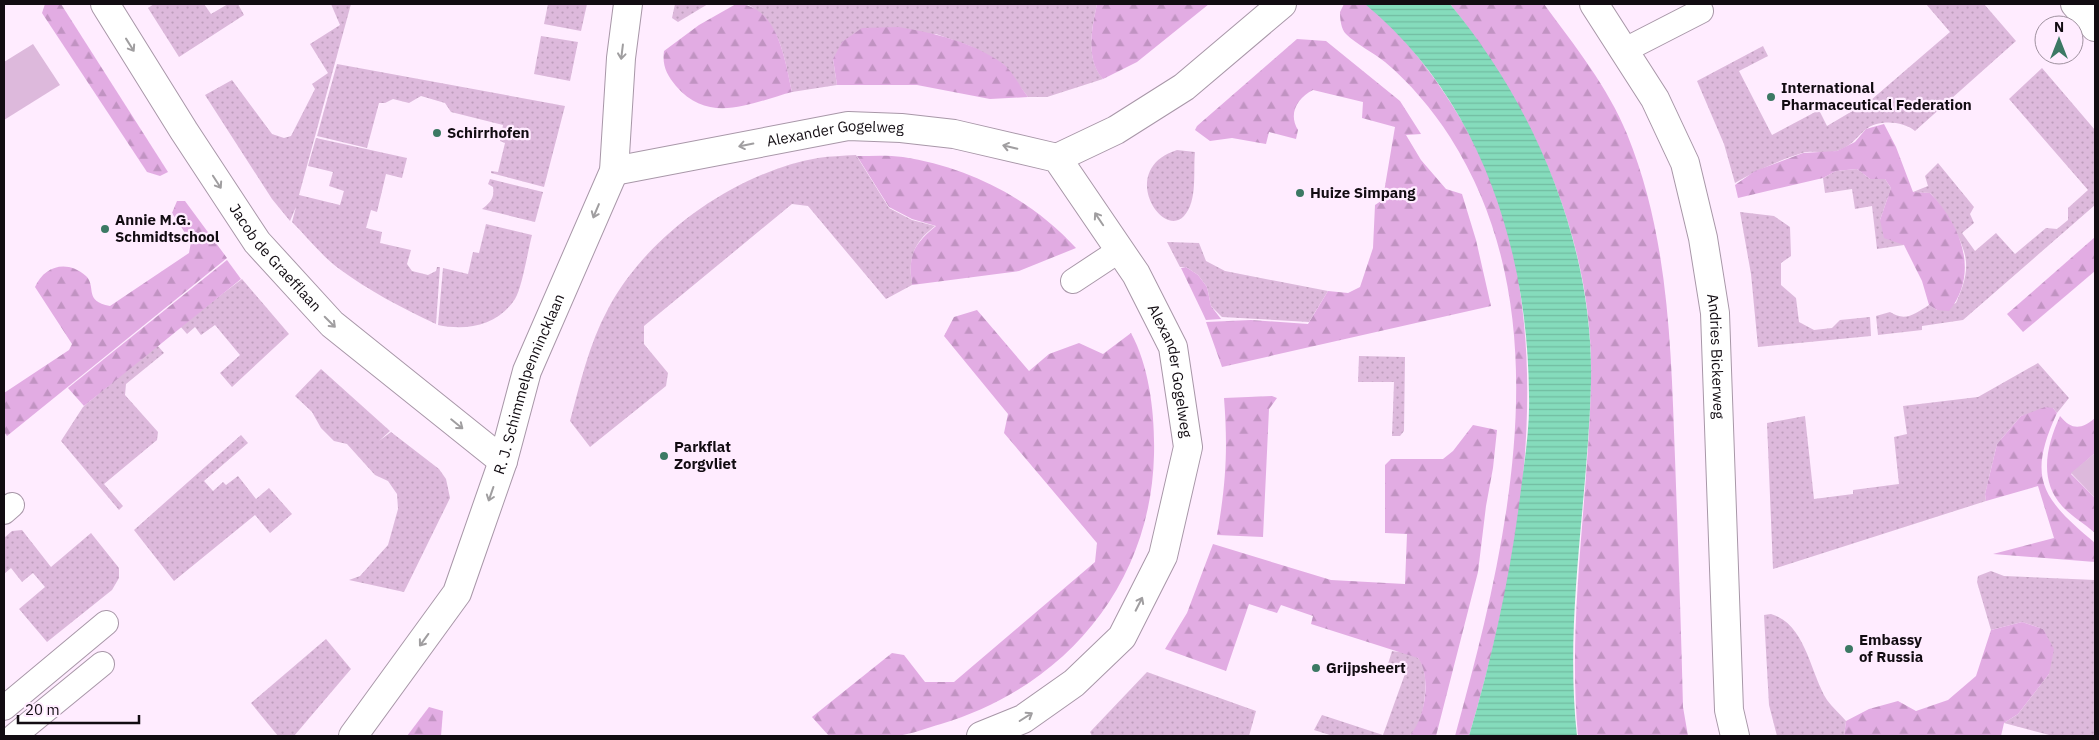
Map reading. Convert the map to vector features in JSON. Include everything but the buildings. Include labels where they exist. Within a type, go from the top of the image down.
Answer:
[{"type":"street","name":"Jacob de Graefflaan","points":[[104,4],[257,242],[332,324],[503,461]]},
{"type":"street","name":"R. J. Schimmelpennincklaan","points":[[353,736],[457,593],[503,461],[527,371],[614,171],[621,58],[628,4]]},
{"type":"street","points":[[1057,158],[1116,130],[1184,87],[1282,4]]},
{"type":"street","name":"Andries Bickerweg","points":[[1594,4],[1655,99],[1685,163],[1703,238],[1715,313],[1729,710],[1735,736]]},
{"type":"street","points":[[2075,4],[2095,27]]},
{"type":"street","name":"Alexander Gogelweg","points":[[614,171],[848,126],[900,128],[954,134],[1057,158],[1136,274],[1173,346],[1188,447],[1163,556],[1122,637],[1074,683],[1052,699],[1023,719],[982,736]]},
{"type":"lane","points":[[1625,50],[1701,11]]},
{"type":"lane","points":[[1073,281],[1120,250]]},
{"type":"lane","points":[[4,708],[106,623]]},
{"type":"lane","points":[[14,736],[102,664]]},
{"type":"shaded area","points":[[154,4],[204,4],[211,14],[228,4],[238,4],[244,15],[179,57],[148,8]]},
{"type":"shaded area","points":[[331,4],[351,4],[299,195],[340,205],[344,191],[329,186],[333,172],[308,166],[316,138],[407,158],[402,178],[386,174],[377,212],[371,210],[366,228],[382,232],[380,243],[411,250],[407,264],[412,271],[428,275],[436,271],[437,267],[440,267],[436,324],[374,292],[338,268],[320,252],[292,222],[296,207],[290,221],[272,199],[205,95],[232,80],[272,134],[284,138],[291,136],[315,89],[312,84],[328,73],[310,44],[340,25]]},
{"type":"shaded area","points":[[548,4],[587,4],[581,31],[544,24]]},
{"type":"shaded area","points":[[675,4],[708,4],[678,22],[672,18]]},
{"type":"shaded area","points":[[747,4],[1097,4],[1091,43],[1097,71],[1103,79],[1047,97],[1028,97],[1003,64],[970,46],[936,34],[833,59],[837,85],[792,92],[783,54],[774,31],[758,12]]},
{"type":"shaded area","points":[[1365,4],[1450,4],[1481,44],[1509,88],[1533,133],[1554,181],[1570,230],[1582,281],[1589,332],[1591,383],[1573,648],[1577,736],[1469,736],[1486,675],[1506,583],[1517,520],[1527,442],[1529,407],[1526,340],[1519,286],[1507,232],[1490,180],[1467,131],[1439,85],[1405,42]]},
{"type":"shaded area","points":[[1926,4],[1984,4],[2016,41],[1915,131],[1897,123],[1883,123],[1870,126],[1842,149],[1833,152],[1802,153],[1768,166],[1735,183],[1724,144],[1697,81],[1763,46],[1768,56],[1739,71],[1772,135],[1819,110],[1827,126],[1871,100],[1950,32]]},
{"type":"shaded area","points":[[541,36],[578,42],[570,81],[534,74]]},
{"type":"shaded area","points":[[33,44],[60,85],[4,120],[4,62]]},
{"type":"shaded area","points":[[337,64],[565,106],[544,187],[491,173],[491,171],[498,172],[505,143],[500,141],[503,125],[451,112],[445,103],[421,96],[409,103],[393,99],[385,103],[379,103],[367,148],[317,136]]},
{"type":"shaded area","points":[[2042,68],[2095,130],[2095,205],[1963,320],[1922,326],[1922,330],[1878,335],[1876,316],[1890,312],[1905,317],[1910,316],[1929,305],[1937,310],[1956,303],[1962,288],[1966,273],[1966,262],[1958,235],[1930,193],[1913,192],[1928,186],[1925,176],[1938,163],[1974,207],[1970,214],[1974,223],[1962,233],[1975,251],[1996,233],[2015,254],[2046,228],[2057,229],[2068,220],[2068,208],[2088,190],[2009,99]]},
{"type":"shaded area","points":[[1177,150],[1195,152],[1191,202],[1184,216],[1175,221],[1165,218],[1156,211],[1150,199],[1147,186],[1150,172],[1159,159]]},
{"type":"shaded area","points":[[856,155],[889,208],[912,220],[935,226],[917,245],[914,252],[911,267],[912,285],[886,299],[808,206],[792,204],[644,326],[644,344],[668,373],[666,386],[590,447],[570,421],[581,379],[601,322],[625,282],[645,257],[696,211],[756,177],[818,158]]},
{"type":"shaded area","points":[[1857,169],[1870,179],[1885,179],[1891,188],[1880,220],[1904,245],[1877,249],[1872,206],[1855,209],[1852,189],[1825,193],[1823,178],[1836,171]]},
{"type":"shaded area","points":[[490,179],[543,192],[535,222],[482,209],[489,203],[493,195],[493,187],[488,184]]},
{"type":"shaded area","points":[[1740,212],[1774,216],[1790,227],[1791,256],[1781,263],[1781,285],[1796,298],[1799,322],[1814,330],[1832,328],[1840,320],[1870,317],[1871,336],[1758,347],[1751,274]]},
{"type":"shaded area","points":[[486,224],[532,235],[518,294],[508,308],[491,321],[470,327],[438,325],[443,268],[468,274],[473,252],[479,253]]},
{"type":"shaded area","points":[[1167,242],[1199,243],[1206,261],[1225,271],[1328,291],[1309,322],[1222,317],[1211,306],[1207,287],[1198,275],[1186,267],[1180,267]]},
{"type":"shaded area","points":[[242,279],[289,334],[232,387],[220,373],[240,355],[215,325],[201,335],[195,327],[187,334],[180,326]]},
{"type":"shaded area","points":[[157,345],[164,353],[126,384],[125,395],[158,432],[157,440],[104,484],[123,506],[119,510],[61,441],[83,407]]},
{"type":"shaded area","points":[[1359,356],[1405,357],[1404,431],[1400,436],[1392,436],[1394,382],[1358,382]]},
{"type":"shaded area","points":[[2038,363],[2069,398],[2057,413],[2053,408],[2021,416],[1997,444],[1985,494],[1986,501],[1773,569],[1767,423],[1805,416],[1814,499],[1853,494],[1853,490],[1899,484],[1894,437],[1907,434],[1903,406],[1978,397]]},
{"type":"shaded area","points":[[321,369],[390,431],[379,441],[391,432],[439,469],[446,479],[450,498],[404,592],[349,580],[360,576],[388,545],[398,509],[397,494],[388,481],[375,475],[347,444],[334,441],[321,428],[312,412],[295,396]]},
{"type":"shaded area","points":[[241,435],[248,443],[204,481],[213,491],[223,482],[226,485],[238,476],[256,499],[269,488],[292,514],[270,533],[255,515],[174,581],[134,530]]},
{"type":"shaded area","points":[[2095,453],[2095,498],[2071,473]]},
{"type":"shaded area","points":[[22,530],[51,567],[91,533],[119,568],[119,578],[112,590],[47,642],[19,609],[45,587],[33,573],[22,582],[11,568],[4,574],[4,538],[12,531]]},
{"type":"shaded area","points":[[1991,571],[2004,576],[2095,580],[2095,736],[2053,736],[2004,723],[2018,714],[2049,674],[2043,629],[2022,622],[1991,630],[1977,582],[1978,576]]},
{"type":"shaded area","points":[[1771,614],[1783,619],[1800,638],[1827,700],[1846,721],[1844,736],[1777,736],[1769,705],[1764,615]]},
{"type":"shaded area","points":[[326,639],[351,669],[294,736],[278,736],[251,703]]},
{"type":"shaded area","points":[[1392,651],[1415,656],[1422,663],[1424,671],[1423,709],[1418,725],[1411,734],[1410,735],[1333,736],[1314,730],[1322,715],[1383,735],[1406,671],[1388,664]]},
{"type":"shaded area","points":[[1147,672],[1256,711],[1249,736],[1092,736],[1090,732]]},
{"type":"green space","points":[[45,4],[61,4],[168,172],[160,176],[147,172],[42,13]]},
{"type":"green space","points":[[736,4],[750,7],[761,13],[770,24],[777,36],[782,51],[792,92],[731,108],[716,108],[702,105],[689,98],[673,82],[665,66],[664,51],[699,25]]},
{"type":"green space","points":[[1097,4],[1209,4],[1137,62],[1103,79],[1097,71],[1094,62],[1091,43]]},
{"type":"green space","points":[[1344,4],[1365,4],[1380,15],[1400,35],[1419,57],[1444,92],[1468,132],[1489,173],[1504,216],[1510,237],[1521,300],[1527,362],[1527,426],[1522,489],[1513,552],[1501,614],[1469,736],[1455,736],[1492,587],[1506,510],[1515,432],[1515,355],[1506,279],[1485,206],[1450,137],[1436,116],[1403,79],[1385,62],[1355,42],[1344,32],[1340,12]]},
{"type":"green space","points":[[1450,4],[1544,4],[1590,67],[1610,100],[1627,134],[1641,173],[1660,253],[1669,334],[1674,417],[1683,707],[1688,736],[1578,736],[1575,647],[1591,379],[1589,328],[1582,278],[1570,228],[1553,180],[1532,133],[1508,88]]},
{"type":"green space","points":[[899,27],[952,39],[978,49],[1002,63],[1028,97],[990,99],[917,85],[837,85],[833,59],[842,42],[862,28]]},
{"type":"green space","points":[[1297,39],[1326,41],[1400,101],[1421,134],[1406,135],[1421,160],[1446,189],[1462,194],[1476,240],[1491,306],[1222,367],[1206,322],[1251,320],[1308,324],[1328,291],[1348,293],[1360,287],[1373,248],[1375,205],[1381,201],[1384,192],[1395,127],[1362,118],[1363,102],[1313,90],[1302,97],[1294,112],[1295,124],[1298,130],[1296,139],[1269,132],[1266,144],[1232,138],[1210,141],[1195,130],[1197,126]]},
{"type":"green space","points":[[1884,124],[1896,147],[1913,192],[1930,193],[1941,206],[1958,234],[1965,265],[1963,281],[1958,296],[1949,311],[1937,310],[1929,305],[1922,281],[1904,245],[1884,238],[1880,220],[1891,188],[1885,179],[1870,179],[1857,169],[1836,171],[1823,178],[1738,198],[1735,185],[1755,171],[1803,153],[1837,151],[1855,142],[1866,129]]},
{"type":"green space","points":[[857,156],[903,157],[928,162],[975,177],[1019,200],[1058,230],[1076,248],[1019,271],[912,285],[911,266],[914,251],[922,239],[936,226],[912,219],[889,207]]},
{"type":"green space","points":[[177,201],[185,201],[227,258],[7,436],[4,432],[4,393],[69,350],[72,344],[35,287],[39,280],[44,274],[57,267],[71,268],[86,276],[96,301],[110,306],[189,253],[191,242],[172,213]]},
{"type":"green space","points":[[2095,237],[2095,271],[2023,332],[2007,314]]},
{"type":"green space","points":[[227,260],[241,279],[84,406],[68,388]]},
{"type":"green space","points":[[1186,267],[1198,275],[1207,287],[1211,306],[1221,319],[1206,320],[1181,268]]},
{"type":"green space","points":[[977,310],[1029,371],[1049,354],[1079,343],[1103,354],[1131,333],[1143,361],[1147,377],[1152,408],[1154,440],[1149,503],[1137,547],[1117,588],[1092,625],[1061,658],[1025,685],[985,707],[908,734],[880,737],[829,736],[812,717],[892,653],[904,655],[925,682],[954,682],[1095,562],[1097,543],[1004,433],[1008,414],[944,336],[954,317]]},
{"type":"green space","points":[[1272,396],[1277,398],[1269,409],[1263,537],[1217,535],[1225,466],[1224,398]]},
{"type":"green space","points":[[2045,407],[2053,408],[2057,413],[2043,455],[2042,472],[2045,487],[2063,514],[2095,543],[2095,562],[1993,554],[2054,538],[2038,486],[1986,501],[1985,494],[1997,444],[2021,416]]},
{"type":"green space","points":[[2060,416],[2064,421],[2077,427],[2095,418],[2095,453],[2071,474],[2095,498],[2095,533],[2062,506],[2054,496],[2050,485],[2047,462],[2051,438]]},
{"type":"green space","points":[[1473,425],[1497,430],[1493,468],[1486,506],[1478,572],[1436,736],[1409,736],[1419,720],[1425,698],[1425,676],[1418,658],[1311,624],[1313,616],[1281,605],[1277,613],[1249,604],[1226,671],[1165,649],[1187,613],[1213,544],[1331,580],[1405,584],[1407,534],[1385,533],[1385,465],[1391,459],[1443,459],[1453,451]]},
{"type":"green space","points":[[2022,622],[2043,629],[2054,649],[2049,674],[2018,714],[2004,723],[2001,736],[1844,736],[1846,721],[1869,709],[1898,701],[1916,711],[1948,700],[1976,676],[1991,630]]},
{"type":"green space","points":[[429,707],[443,711],[441,736],[407,736]]},
{"type":"place","name":"International Pharmaceutical Federation","points":[[1771,97]]},
{"type":"place","name":"Schirrhofen","points":[[437,133]]},
{"type":"place","name":"Huize Simpang","points":[[1300,193]]},
{"type":"place","name":"Annie M.G. Schmidtschool","points":[[105,229]]},
{"type":"place","name":"Parkflat Zorgvliet","points":[[664,456]]},
{"type":"place","name":"Embassy of Russia","points":[[1849,649]]},
{"type":"place","name":"Grijpsheert","points":[[1316,668]]}]
